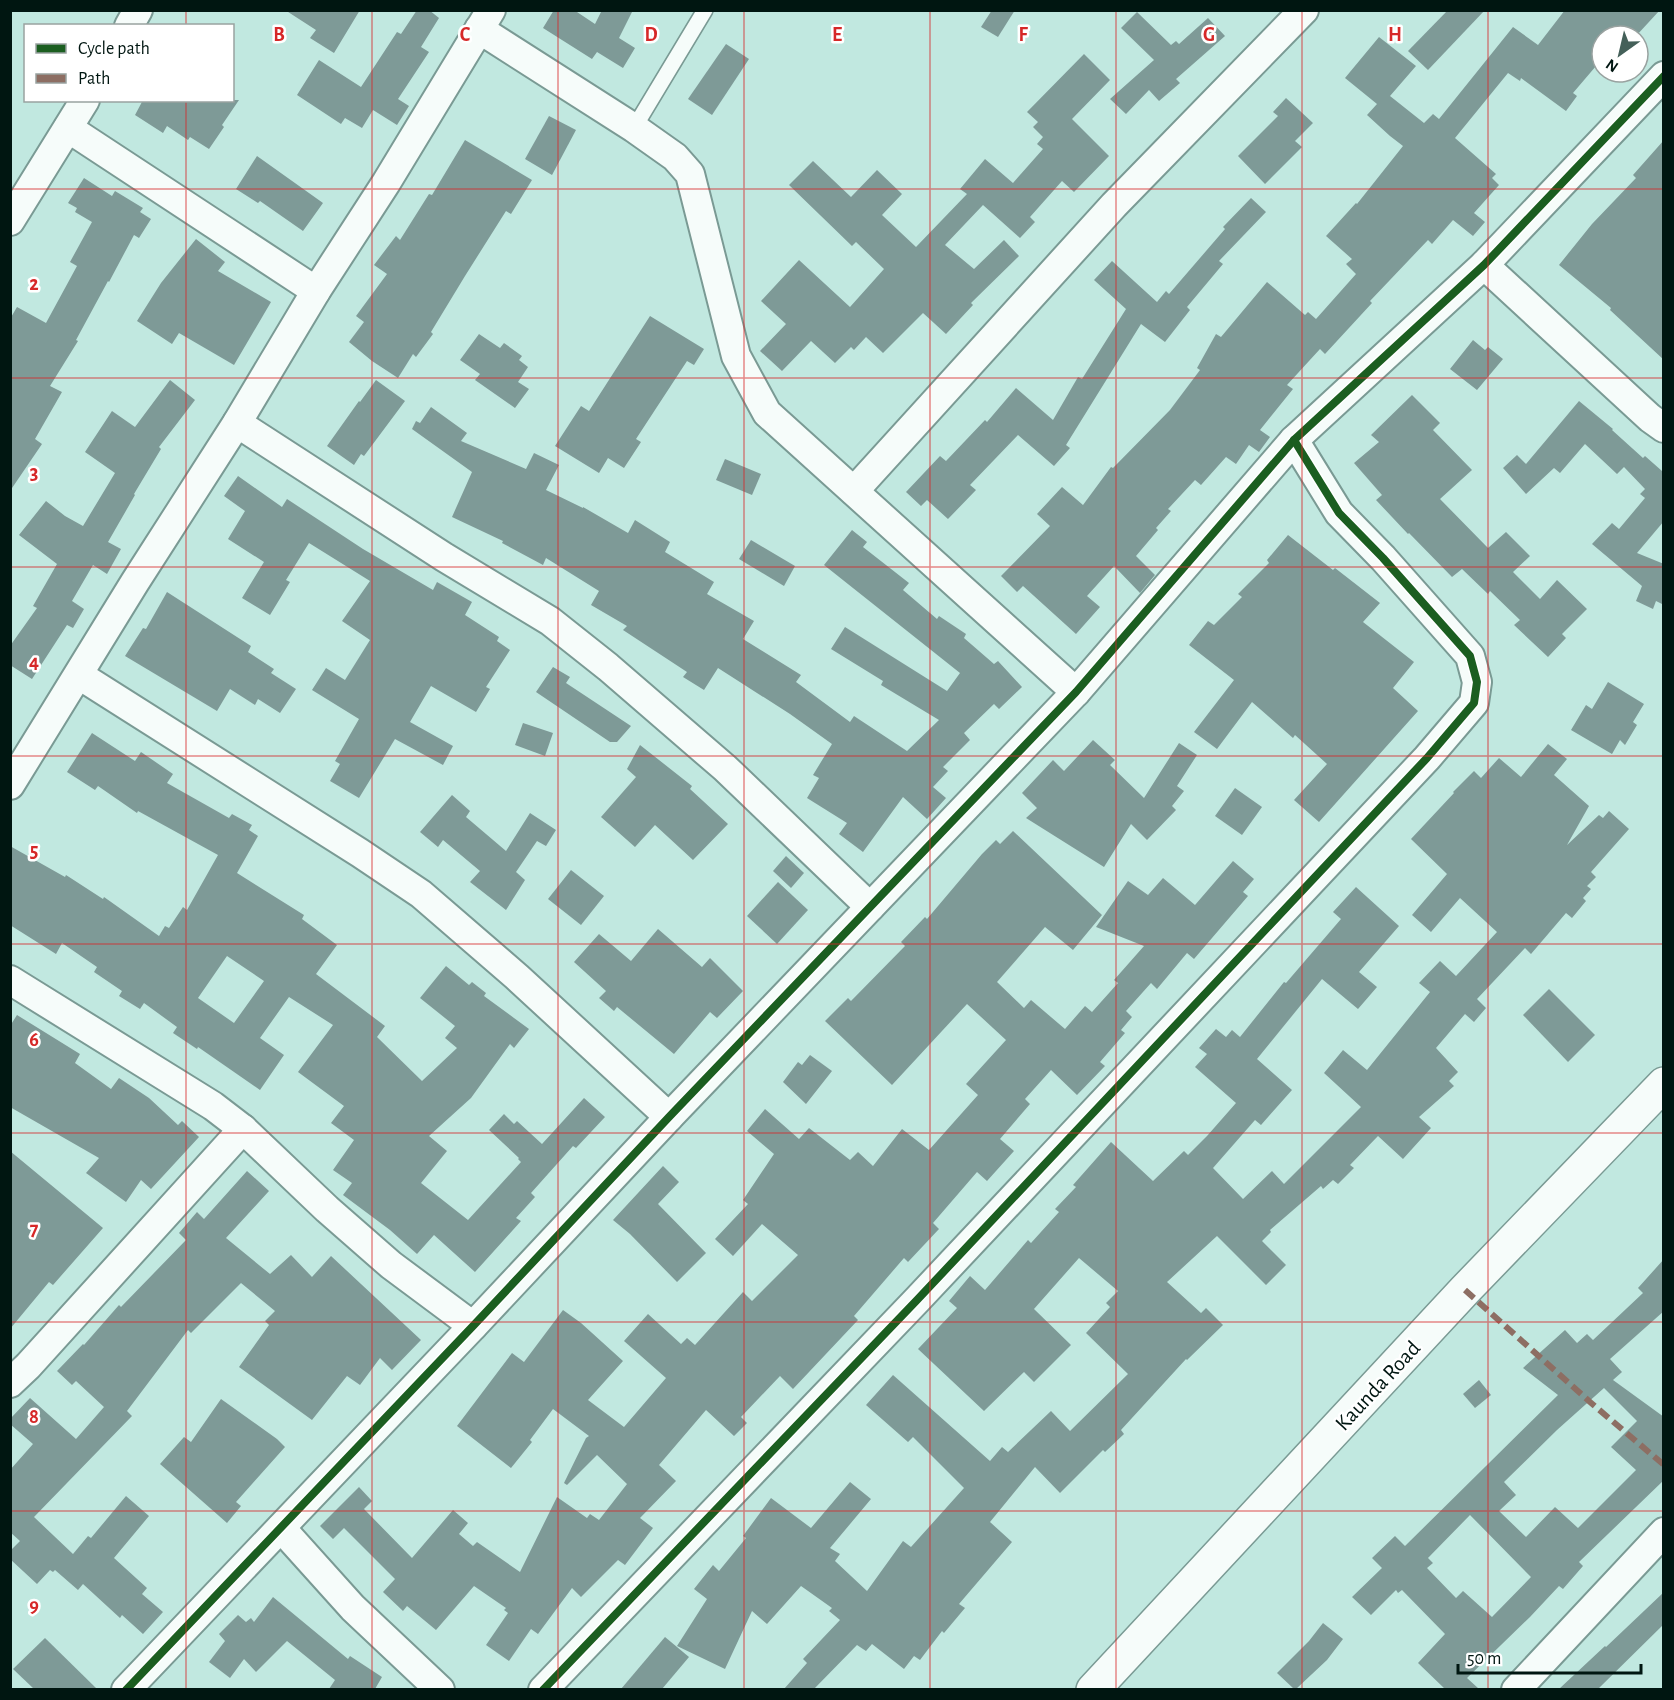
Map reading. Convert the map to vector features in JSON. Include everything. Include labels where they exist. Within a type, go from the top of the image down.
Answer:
[{"type":"street","points":[[130,24],[138,10]]},
{"type":"street","points":[[854,491],[1114,205],[1304,10]]},
{"type":"street","points":[[10,785],[135,582],[237,423],[316,291],[387,183],[485,20],[675,157],[690,174],[736,356],[767,413],[1076,692]]},
{"type":"street","points":[[126,1689],[1076,692],[1294,440],[1484,265],[1664,76]]},
{"type":"street","points":[[10,220],[84,102]]},
{"type":"street","points":[[68,128],[316,291]]},
{"type":"street","points":[[1484,265],[1650,418],[1664,428]]},
{"type":"street","points":[[237,423],[550,621],[608,667],[725,768],[870,907]]},
{"type":"street","points":[[543,1689],[982,1232],[1427,758],[1474,703],[1477,682],[1470,656],[1383,558],[1339,513],[1294,440]]},
{"type":"street","points":[[79,675],[350,846],[421,894],[517,977],[669,1117]]},
{"type":"street","points":[[10,980],[213,1106],[243,1129],[327,1209],[391,1265],[473,1326]]},
{"type":"street","name":"Kaunda Road","points":[[1093,1689],[1465,1290],[1664,1084]]},
{"type":"street","points":[[10,1383],[243,1129]]},
{"type":"street","points":[[281,1528],[354,1608],[440,1689]]},
{"type":"street","points":[[1516,1689],[1664,1532]]},
{"type":"lane","points":[[634,128],[705,10]]},
{"type":"building","points":[[285,10],[360,10],[334,53],[310,38],[316,30]]},
{"type":"building","points":[[417,10],[429,10],[439,18],[421,47],[429,52],[398,99],[409,106],[397,125],[373,110],[362,128],[345,118],[341,124],[297,95],[319,60],[361,87],[397,32],[401,34]]},
{"type":"building","points":[[554,10],[574,10],[595,24],[602,10],[633,10],[619,38],[635,48],[623,68],[597,52],[592,59],[543,28]]},
{"type":"building","points":[[992,10],[1015,10],[998,37],[981,27]]},
{"type":"building","points":[[1448,10],[1485,10],[1428,70],[1408,51]]},
{"type":"building","points":[[1565,10],[1660,10],[1647,24],[1590,24],[1590,73],[1573,93],[1577,96],[1566,111],[1521,78],[1520,81],[1508,73],[1455,138],[1496,174],[1492,178],[1499,185],[1474,213],[1485,222],[1473,236],[1453,220],[1432,244],[1428,240],[1370,301],[1372,303],[1325,354],[1320,349],[1287,385],[1293,389],[1260,430],[1270,437],[1259,452],[1249,445],[1236,464],[1226,457],[1201,485],[1195,480],[1168,509],[1171,511],[1136,556],[1155,575],[1140,593],[1114,566],[1087,596],[1100,607],[1076,634],[1023,586],[1017,592],[1001,576],[1050,526],[1037,514],[1062,487],[1083,505],[1111,467],[1113,468],[1170,410],[1200,370],[1197,368],[1216,334],[1221,337],[1267,282],[1305,315],[1308,312],[1316,319],[1356,274],[1346,264],[1352,259],[1326,236],[1357,204],[1403,146],[1367,115],[1377,104],[1345,78],[1379,37],[1416,66],[1390,96],[1424,123],[1433,114],[1439,119],[1513,27],[1538,45]]},
{"type":"building","points":[[1137,12],[1171,45],[1176,41],[1179,44],[1208,18],[1225,36],[1176,79],[1180,83],[1159,101],[1149,90],[1126,114],[1110,99],[1154,60],[1121,28]]},
{"type":"building","points":[[726,44],[749,59],[712,115],[688,99]]},
{"type":"building","points":[[1084,54],[1110,80],[1072,119],[1109,156],[1074,192],[1062,181],[1030,217],[1035,222],[1020,238],[983,205],[945,245],[974,269],[1004,240],[1019,256],[971,303],[973,305],[946,334],[923,313],[883,353],[866,337],[854,350],[851,347],[835,363],[811,341],[782,371],[760,351],[786,324],[761,301],[799,260],[850,307],[884,269],[856,242],[852,246],[789,185],[813,161],[851,197],[877,170],[902,194],[882,215],[916,247],[967,194],[960,189],[985,159],[1013,183],[1043,149],[1037,144],[1043,137],[1033,127],[1038,122],[1027,112]]},
{"type":"building","points":[[1286,98],[1313,123],[1295,141],[1302,147],[1265,184],[1238,156],[1278,116],[1273,112]]},
{"type":"building","points":[[234,100],[239,100],[209,149],[190,137],[188,140],[167,126],[163,133],[135,115],[142,102],[234,102]]},
{"type":"building","points":[[549,116],[576,130],[552,175],[525,159]]},
{"type":"building","points":[[465,140],[532,180],[511,214],[506,211],[431,332],[433,334],[416,357],[413,354],[398,378],[349,342],[364,322],[356,316],[387,274],[374,265],[396,236],[400,240],[429,194],[432,195]]},
{"type":"building","points":[[1664,140],[1664,360],[1610,310],[1611,308],[1559,265],[1592,224],[1636,178],[1633,175]]},
{"type":"building","points":[[257,156],[323,203],[303,231],[260,201],[258,203],[236,189]]},
{"type":"building","points":[[84,178],[112,196],[115,191],[143,208],[140,212],[151,219],[139,238],[134,235],[76,340],[78,341],[50,386],[62,392],[35,439],[42,444],[10,491],[10,319],[17,307],[46,323],[77,266],[70,262],[92,222],[75,212],[77,208],[68,203]]},
{"type":"building","points":[[1251,198],[1266,212],[1219,261],[1223,264],[1187,307],[1190,310],[1165,342],[1141,324],[1066,445],[1070,448],[1054,466],[1018,435],[970,485],[976,490],[948,519],[927,500],[921,506],[906,492],[940,456],[946,461],[985,420],[987,422],[1016,388],[1053,420],[1078,377],[1082,379],[1126,309],[1094,280],[1112,261],[1157,302],[1166,291],[1169,294],[1225,229],[1223,227]]},
{"type":"building","points":[[196,239],[225,262],[218,271],[271,302],[234,365],[179,333],[172,344],[137,321],[161,283]]},
{"type":"building","points":[[650,316],[704,349],[694,365],[687,361],[636,439],[641,442],[624,468],[608,458],[599,473],[555,446],[581,406],[589,411]]},
{"type":"building","points":[[479,334],[500,348],[504,343],[522,356],[519,360],[528,367],[518,382],[529,389],[515,408],[475,380],[480,374],[460,360]]},
{"type":"building","points":[[1473,340],[1485,350],[1488,347],[1503,359],[1477,390],[1450,369]]},
{"type":"building","points":[[170,380],[195,400],[159,447],[161,449],[108,542],[121,549],[107,574],[93,565],[72,601],[84,609],[73,628],[67,625],[32,679],[10,665],[10,646],[37,608],[33,606],[57,564],[19,535],[46,501],[83,526],[115,473],[85,452],[112,411],[135,427]]},
{"type":"building","points":[[376,380],[405,401],[364,456],[361,454],[354,465],[327,446]]},
{"type":"building","points":[[1412,395],[1440,423],[1433,430],[1472,470],[1440,499],[1488,548],[1506,532],[1530,556],[1513,572],[1540,599],[1557,580],[1587,609],[1562,634],[1566,638],[1548,657],[1514,625],[1520,620],[1490,591],[1488,594],[1462,569],[1452,577],[1408,534],[1376,500],[1382,495],[1354,463],[1379,442],[1371,435]]},
{"type":"building","points":[[1579,401],[1643,458],[1645,456],[1662,471],[1664,470],[1664,521],[1637,553],[1664,564],[1664,605],[1656,601],[1653,609],[1636,601],[1642,586],[1592,544],[1612,523],[1619,529],[1645,498],[1640,494],[1645,489],[1624,467],[1617,474],[1585,444],[1560,473],[1554,468],[1526,494],[1503,468],[1517,455],[1526,464]]},
{"type":"building","points":[[431,407],[467,433],[461,441],[526,469],[534,453],[559,465],[546,490],[583,507],[628,533],[635,520],[670,542],[665,552],[714,582],[707,594],[754,621],[743,639],[801,675],[796,682],[850,722],[854,716],[907,751],[939,720],[881,685],[883,681],[831,649],[845,627],[947,691],[960,673],[824,565],[852,530],[867,542],[863,547],[909,583],[903,590],[937,619],[939,616],[966,634],[964,638],[994,664],[998,661],[1022,687],[999,709],[994,704],[964,733],[970,740],[943,767],[948,771],[933,787],[946,798],[927,819],[903,797],[863,852],[839,834],[847,823],[807,798],[819,778],[813,775],[832,744],[718,668],[704,690],[683,677],[687,672],[623,630],[627,626],[591,605],[599,591],[546,558],[543,565],[502,543],[503,541],[452,517],[472,472],[412,429],[416,421],[420,423]]},
{"type":"building","points":[[725,459],[761,474],[752,495],[716,480]]},
{"type":"building","points":[[238,476],[282,507],[287,499],[363,549],[433,590],[437,582],[472,602],[465,615],[499,637],[497,641],[510,650],[486,687],[490,689],[476,712],[431,686],[410,722],[453,746],[443,765],[395,739],[359,798],[330,781],[340,764],[335,761],[359,719],[312,690],[326,668],[345,680],[370,640],[342,621],[370,581],[309,543],[286,580],[290,582],[270,615],[242,598],[264,562],[228,539],[245,511],[224,496]]},
{"type":"building","points":[[1288,535],[1380,603],[1363,622],[1414,662],[1393,688],[1418,711],[1319,822],[1294,800],[1327,764],[1295,735],[1293,738],[1252,702],[1217,749],[1194,732],[1234,680],[1189,645],[1208,621],[1214,625],[1242,597],[1238,594],[1269,563],[1267,560]]},
{"type":"building","points":[[751,540],[795,566],[784,586],[739,559]]},
{"type":"building","points":[[167,592],[251,646],[248,652],[274,669],[271,673],[296,689],[280,713],[258,699],[255,705],[230,689],[217,711],[125,656],[143,628],[146,629]]},
{"type":"building","points":[[553,667],[570,677],[566,683],[631,726],[617,742],[610,742],[536,692]]},
{"type":"building","points":[[1608,682],[1644,704],[1633,722],[1637,725],[1625,745],[1620,740],[1612,754],[1571,730],[1586,705],[1592,709]]},
{"type":"building","points":[[523,723],[553,733],[545,756],[515,745]]},
{"type":"building","points":[[92,733],[135,761],[141,752],[173,774],[167,783],[229,818],[232,814],[252,825],[249,830],[258,836],[237,873],[304,915],[302,919],[337,945],[316,974],[385,1026],[377,1037],[422,1081],[457,1048],[445,1038],[455,1026],[420,998],[446,966],[469,985],[472,982],[486,993],[484,996],[529,1029],[514,1048],[510,1044],[471,1098],[429,1136],[447,1151],[421,1183],[468,1220],[521,1162],[489,1130],[504,1114],[514,1124],[517,1121],[542,1144],[584,1098],[605,1117],[576,1148],[573,1146],[531,1193],[535,1197],[516,1218],[521,1221],[475,1272],[434,1235],[417,1254],[390,1230],[343,1195],[352,1183],[333,1170],[354,1140],[331,1123],[344,1106],[298,1072],[333,1025],[289,997],[260,1038],[284,1055],[260,1090],[198,1047],[197,1049],[173,1033],[177,1027],[144,1003],[140,1009],[119,996],[122,991],[94,972],[97,967],[62,943],[56,954],[10,925],[10,846],[65,877],[66,875],[103,899],[104,897],[159,936],[165,926],[169,928],[183,907],[187,910],[218,855],[138,811],[137,813],[98,786],[95,790],[67,772]],"holes":[[[227,956],[264,981],[234,1023],[198,998]]]},
{"type":"building","points":[[1093,740],[1115,760],[1110,765],[1144,798],[1179,743],[1197,755],[1177,786],[1184,791],[1172,806],[1176,810],[1147,840],[1131,824],[1104,867],[1026,818],[1037,808],[1022,793],[1053,760],[1064,771]]},
{"type":"building","points":[[1548,744],[1567,759],[1554,775],[1589,806],[1567,845],[1599,815],[1603,818],[1609,811],[1629,829],[1591,872],[1596,877],[1587,886],[1591,889],[1583,898],[1586,901],[1572,918],[1566,913],[1531,954],[1525,948],[1477,999],[1486,1008],[1474,1022],[1465,1014],[1436,1048],[1458,1072],[1449,1081],[1454,1086],[1419,1117],[1431,1128],[1403,1159],[1378,1136],[1350,1165],[1354,1168],[1338,1184],[1333,1180],[1323,1189],[1321,1186],[1270,1230],[1271,1232],[1262,1241],[1286,1265],[1266,1285],[1217,1236],[1167,1282],[1201,1313],[1206,1308],[1223,1325],[1186,1359],[1121,1430],[1124,1434],[1105,1452],[1103,1450],[1060,1493],[1035,1467],[990,1522],[1012,1542],[959,1604],[965,1608],[944,1633],[942,1631],[920,1660],[914,1656],[904,1669],[872,1644],[866,1651],[857,1645],[814,1689],[784,1689],[807,1663],[803,1659],[840,1620],[829,1611],[832,1608],[801,1586],[767,1624],[752,1611],[725,1669],[677,1646],[707,1599],[694,1589],[713,1565],[719,1571],[746,1538],[743,1536],[771,1498],[811,1528],[850,1482],[871,1499],[830,1548],[840,1554],[835,1561],[867,1591],[903,1541],[911,1547],[964,1488],[913,1437],[908,1442],[866,1405],[893,1375],[990,1461],[1002,1447],[1008,1452],[1051,1411],[1070,1431],[1128,1374],[1086,1333],[1110,1307],[1106,1303],[1118,1291],[1079,1258],[1034,1309],[1071,1345],[1034,1382],[1024,1372],[984,1411],[918,1349],[957,1308],[949,1301],[970,1276],[985,1290],[1028,1240],[1031,1243],[1059,1212],[1055,1209],[1076,1187],[1073,1185],[1111,1142],[1153,1181],[1184,1151],[1188,1155],[1207,1136],[1236,1103],[1195,1067],[1207,1054],[1199,1048],[1216,1029],[1226,1037],[1232,1030],[1240,1037],[1284,982],[1286,983],[1341,919],[1333,912],[1356,887],[1399,926],[1359,972],[1377,987],[1358,1009],[1322,979],[1257,1059],[1292,1090],[1261,1125],[1255,1120],[1213,1168],[1243,1199],[1272,1171],[1284,1184],[1361,1107],[1324,1073],[1343,1050],[1367,1070],[1430,992],[1419,983],[1440,961],[1456,976],[1497,932],[1460,898],[1431,932],[1412,915],[1447,874],[1411,839],[1474,771],[1481,778],[1499,758],[1521,777]]},
{"type":"building","points":[[640,745],[692,786],[690,789],[728,824],[693,860],[655,825],[635,847],[601,817],[636,777],[627,769]]},
{"type":"building","points":[[1235,788],[1262,807],[1242,835],[1215,816]]},
{"type":"building","points":[[452,795],[470,811],[466,817],[506,851],[530,813],[556,830],[546,846],[537,841],[516,872],[525,880],[506,910],[470,882],[480,871],[443,840],[438,847],[420,832]]},
{"type":"building","points":[[1013,831],[1102,915],[1073,950],[1045,927],[997,982],[1024,1008],[1031,1000],[1065,1029],[1085,1006],[1092,1012],[1118,983],[1114,980],[1144,946],[1096,927],[1128,881],[1148,895],[1163,878],[1195,905],[1233,861],[1254,879],[1243,892],[1248,896],[1194,959],[1187,953],[1157,989],[1151,983],[1126,1011],[1132,1017],[1121,1030],[1125,1033],[1100,1062],[1105,1066],[1077,1095],[1051,1070],[1025,1099],[1030,1104],[1000,1139],[1014,1151],[987,1181],[977,1172],[933,1223],[939,1229],[908,1262],[904,1258],[854,1316],[858,1320],[793,1389],[780,1376],[741,1417],[747,1423],[734,1436],[706,1410],[659,1465],[676,1481],[640,1518],[653,1528],[625,1565],[618,1560],[581,1597],[572,1588],[538,1634],[531,1629],[509,1661],[486,1645],[508,1613],[504,1610],[506,1608],[474,1586],[436,1630],[407,1606],[403,1611],[383,1592],[395,1579],[344,1528],[333,1539],[320,1526],[359,1487],[372,1501],[364,1509],[412,1558],[453,1510],[468,1523],[459,1534],[473,1546],[477,1542],[520,1572],[557,1497],[587,1518],[590,1514],[599,1520],[627,1484],[597,1455],[567,1485],[564,1483],[589,1436],[553,1409],[530,1440],[532,1442],[511,1468],[457,1426],[512,1353],[524,1362],[563,1310],[623,1361],[588,1400],[624,1427],[666,1378],[624,1341],[648,1314],[681,1344],[687,1338],[695,1345],[743,1292],[752,1301],[798,1255],[762,1224],[733,1256],[715,1239],[748,1204],[743,1200],[774,1154],[747,1131],[765,1109],[799,1139],[809,1128],[850,1160],[858,1152],[873,1166],[902,1129],[929,1150],[978,1095],[966,1084],[1006,1040],[967,1004],[892,1085],[825,1021],[848,998],[851,1001],[905,946],[901,942],[925,917],[927,919],[982,854],[996,840],[1000,844]]},
{"type":"building","points":[[786,856],[804,873],[791,888],[773,871]]},
{"type":"building","points":[[571,870],[604,896],[581,925],[548,899]]},
{"type":"building","points":[[778,882],[808,910],[777,944],[747,916]]},
{"type":"building","points":[[658,929],[702,967],[710,958],[743,991],[717,1018],[710,1012],[674,1054],[617,1007],[614,1011],[599,998],[606,991],[574,962],[599,934],[631,961]]},
{"type":"building","points":[[1549,989],[1595,1035],[1568,1062],[1523,1015]]},
{"type":"building","points":[[17,1015],[80,1054],[75,1063],[111,1089],[119,1078],[149,1098],[178,1125],[182,1121],[199,1137],[151,1189],[141,1180],[126,1202],[86,1173],[99,1158],[10,1107],[10,1026]]},
{"type":"building","points":[[810,1055],[832,1071],[806,1104],[783,1082],[798,1062],[802,1065]]},
{"type":"building","points":[[10,1151],[103,1228],[53,1285],[49,1282],[10,1329]]},
{"type":"building","points":[[663,1166],[679,1182],[658,1204],[706,1253],[677,1282],[613,1220]]},
{"type":"building","points":[[247,1171],[269,1191],[226,1238],[270,1274],[291,1255],[312,1277],[331,1256],[421,1340],[392,1370],[380,1358],[360,1385],[347,1376],[312,1420],[239,1367],[269,1325],[265,1321],[275,1311],[241,1283],[191,1333],[188,1330],[127,1411],[132,1416],[34,1517],[73,1554],[88,1536],[91,1538],[126,1496],[149,1516],[114,1558],[147,1588],[142,1594],[163,1612],[143,1634],[122,1615],[120,1618],[83,1584],[78,1590],[55,1570],[53,1572],[50,1570],[37,1584],[10,1559],[10,1551],[20,1541],[10,1532],[10,1470],[33,1444],[10,1424],[10,1419],[30,1398],[76,1439],[104,1407],[76,1381],[72,1385],[57,1371],[84,1345],[119,1305],[121,1307],[186,1240],[179,1233],[197,1212],[204,1219]]},
{"type":"building","points":[[1664,1259],[1664,1311],[1610,1359],[1622,1372],[1613,1380],[1664,1417],[1664,1480],[1579,1562],[1583,1566],[1563,1589],[1559,1586],[1467,1678],[1479,1689],[1445,1689],[1418,1663],[1445,1634],[1402,1590],[1398,1593],[1396,1590],[1371,1615],[1352,1597],[1382,1568],[1372,1558],[1395,1536],[1405,1546],[1558,1395],[1523,1368],[1565,1330],[1577,1343],[1587,1334],[1593,1340],[1643,1293],[1638,1288]],"holes":[[[1604,1388],[1637,1421],[1611,1447],[1636,1470],[1578,1528],[1555,1507],[1526,1537],[1499,1511],[1516,1495],[1504,1482]],[[1470,1515],[1531,1577],[1492,1617],[1463,1591],[1456,1598],[1427,1568],[1433,1563],[1428,1558]]]},
{"type":"building","points":[[1479,1380],[1491,1395],[1475,1408],[1463,1394]]},
{"type":"building","points":[[221,1399],[285,1447],[236,1502],[241,1506],[227,1523],[160,1464],[184,1437],[191,1442]]},
{"type":"building","points":[[1664,1592],[1664,1624],[1598,1689],[1559,1689],[1606,1647]]},
{"type":"building","points":[[273,1597],[348,1659],[350,1656],[382,1677],[375,1689],[329,1689],[335,1680],[287,1641],[256,1672],[244,1659],[230,1678],[209,1662],[225,1641],[219,1634],[238,1615],[246,1622],[251,1618],[254,1622]]},
{"type":"building","points":[[1323,1623],[1343,1639],[1327,1660],[1294,1689],[1277,1673],[1309,1641]]},
{"type":"building","points":[[665,1637],[689,1657],[662,1689],[621,1689]]},
{"type":"building","points":[[45,1638],[97,1689],[34,1689],[13,1669]]},
{"type":"marked path","points":[[1465,1290],[1664,1465]]},
{"type":"cycle path","points":[[126,1690],[1076,692],[1294,440],[1484,265],[1664,76]]},
{"type":"cycle path","points":[[543,1690],[917,1300],[1427,758],[1474,703],[1477,682],[1470,656],[1383,558],[1339,513],[1294,440]]}]
